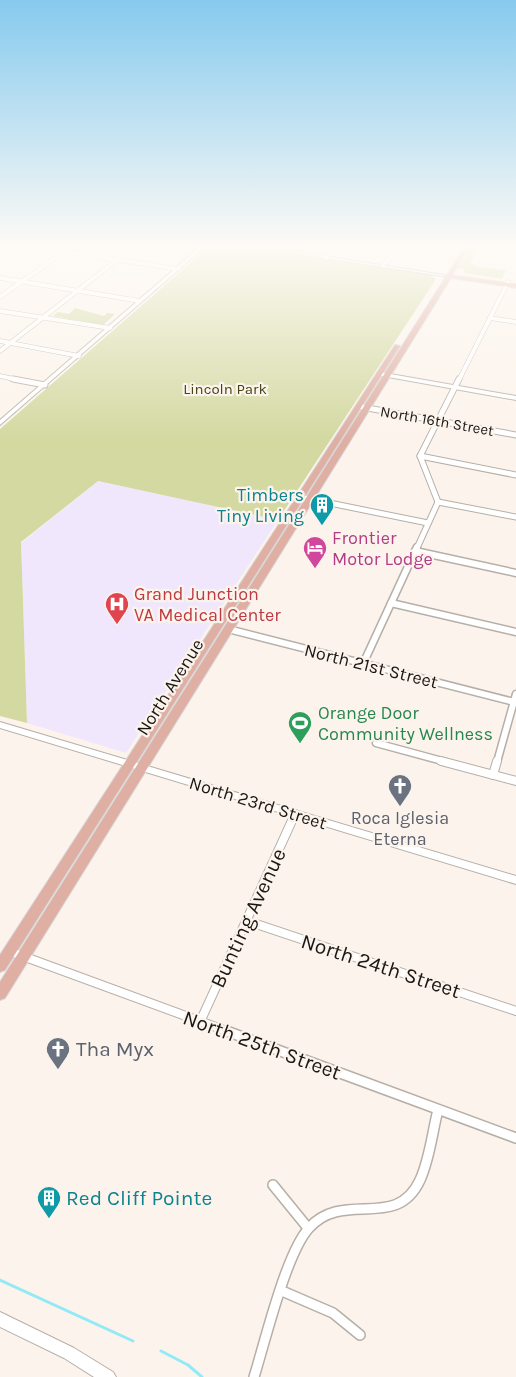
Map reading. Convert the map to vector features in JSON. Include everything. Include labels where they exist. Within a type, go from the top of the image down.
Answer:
[{"type":"main road","name":"North Avenue","points":[[0,966],[228,630],[367,408],[383,375],[421,310]]},
{"type":"main road","name":"North Avenue","points":[[0,994],[217,627],[358,406],[412,336],[427,310]]},
{"type":"main road","points":[[412,336],[410,333],[414,326],[414,320]]},
{"type":"main road","points":[[337,439],[346,441]]},
{"type":"main road","points":[[292,528],[288,524],[293,517],[293,509]]},
{"type":"main road","points":[[271,561],[273,550],[282,537],[279,531]]},
{"type":"main road","points":[[247,581],[257,584]]},
{"type":"main road","points":[[228,630],[226,623],[234,609],[232,604]]},
{"type":"main road","points":[[208,661],[209,652],[220,635],[217,627]]},
{"type":"street","points":[[0,351],[52,310]]},
{"type":"street","points":[[0,424],[130,310]]},
{"type":"street","points":[[364,664],[438,502],[420,456],[494,310]]},
{"type":"street","points":[[0,311],[110,328]]},
{"type":"street","points":[[490,318],[516,322]]},
{"type":"street","points":[[0,341],[79,356]]},
{"type":"street","points":[[383,375],[516,398]]},
{"type":"street","points":[[0,376],[45,385]]},
{"type":"street","name":"North 16th Street","points":[[358,406],[516,435]]},
{"type":"street","points":[[0,416],[7,417]]},
{"type":"street","points":[[420,456],[516,475]]},
{"type":"street","points":[[300,497],[428,523]]},
{"type":"street","points":[[438,502],[516,517]]},
{"type":"street","points":[[415,551],[516,573]]},
{"type":"street","points":[[391,603],[516,632]]},
{"type":"street","name":"North 21st Street","points":[[228,630],[364,664],[515,698]]},
{"type":"street","points":[[493,775],[515,698]]},
{"type":"street","name":"North 23rd Street","points":[[0,725],[516,880]]},
{"type":"street","points":[[376,743],[516,781]]},
{"type":"street","name":"Bunting Avenue","points":[[200,1022],[295,814]]},
{"type":"street","name":"North 24th Street","points":[[247,921],[516,1011]]},
{"type":"street","name":"North 25th Street","points":[[9,951],[516,1138]]},
{"type":"street","points":[[254,1377],[282,1291],[308,1228],[344,1209],[386,1210],[403,1204],[416,1188],[422,1174],[438,1110]]},
{"type":"street","points":[[273,1185],[308,1228]]},
{"type":"street","points":[[282,1291],[333,1313],[360,1335]]},
{"type":"street","points":[[0,1318],[69,1353],[108,1377]]},
{"type":"shaded area","name":"Grand Junction VA Medical Center","points":[[98,481],[278,520],[126,753],[27,723],[21,543]]},
{"type":"green space","points":[[73,310],[83,310],[104,316],[107,313],[115,314],[103,325],[53,316],[58,312],[69,314]]},
{"type":"green space","name":"Lincoln Park","points":[[136,310],[416,310],[278,520],[98,481],[21,542],[27,723],[0,716],[0,429]]},
{"type":"waterway","points":[[0,1280],[133,1341]]},
{"type":"waterway","points":[[161,1351],[188,1365],[202,1377]]},
{"type":"place","name":"Timbers Tiny Living","points":[[322,526]]},
{"type":"place","name":"Frontier Motor Lodge","points":[[315,569]]},
{"type":"place","name":"Grand Junction VA Medical Center","points":[[117,625]]},
{"type":"place","name":"Orange Door Community Wellness","points":[[300,744]]},
{"type":"place","name":"Roca Iglesia Eterna","points":[[400,807]]},
{"type":"place","name":"Tha Myx","points":[[58,1070]]},
{"type":"place","name":"Red Cliff Pointe","points":[[49,1219]]}]
